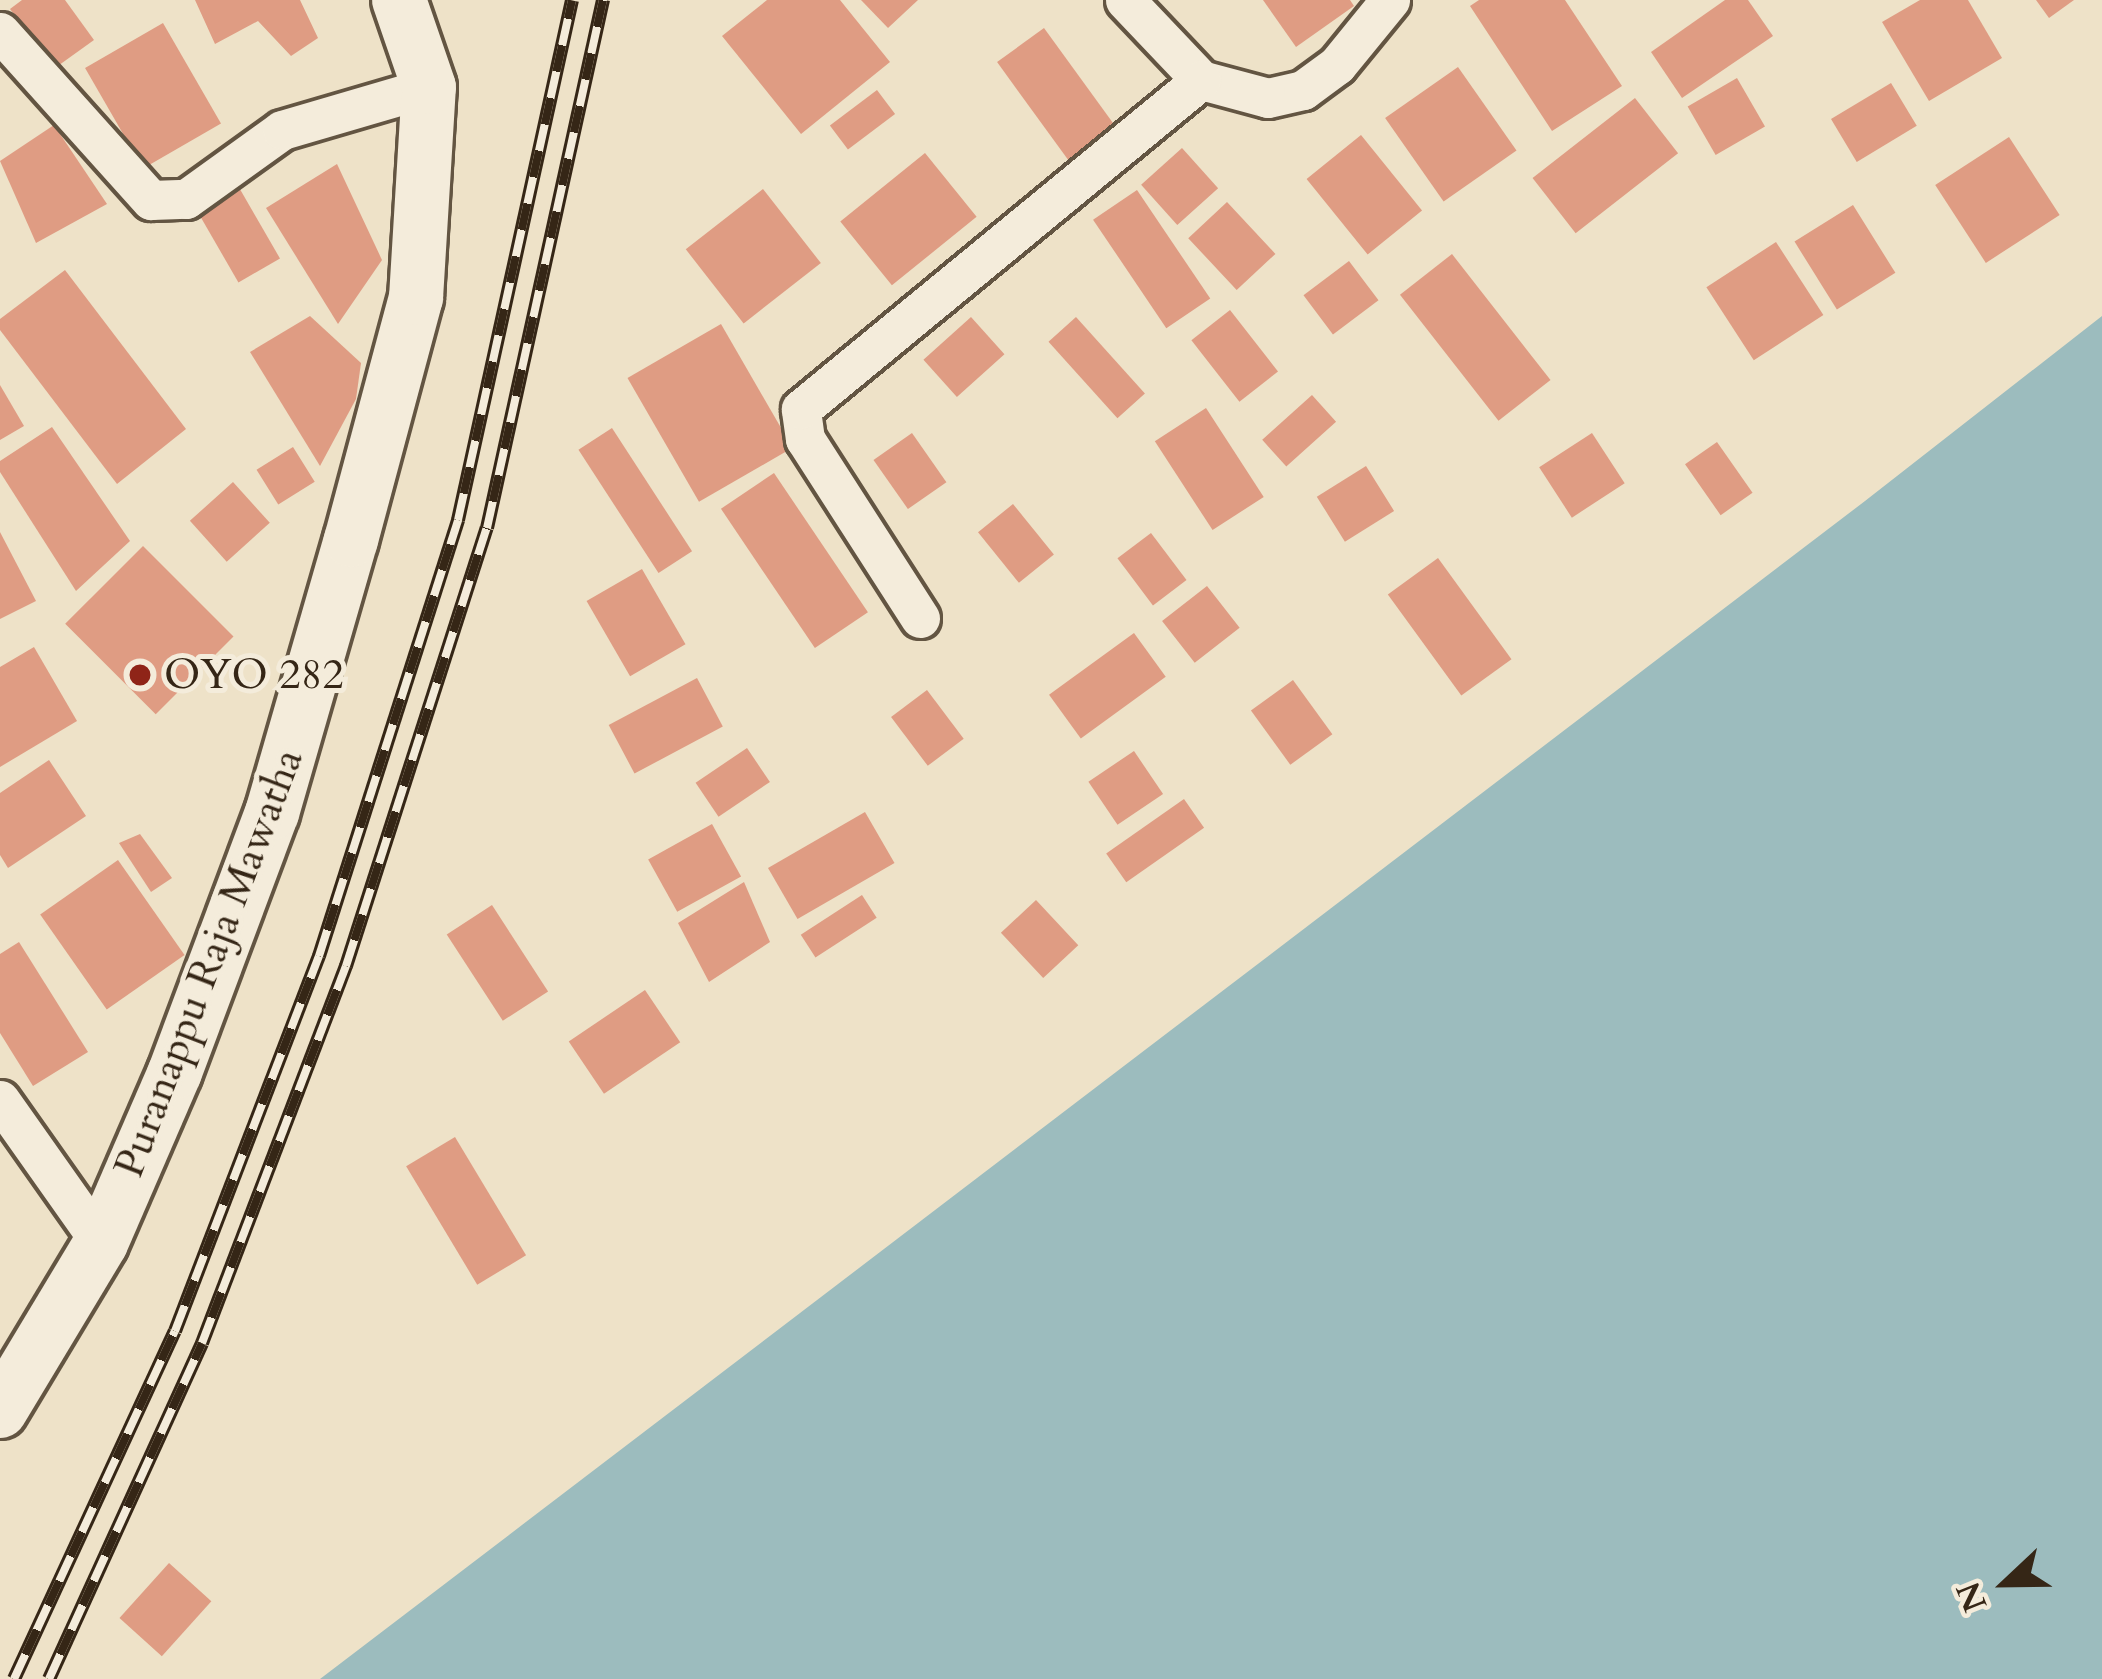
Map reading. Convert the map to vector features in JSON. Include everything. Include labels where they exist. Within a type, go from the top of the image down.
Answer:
[{"type":"street","name":"Puranappu Raja Mawatha","points":[[0,1411],[101,1243],[176,1072],[272,813],[351,540],[416,298],[429,88],[399,0]]},
{"type":"street","points":[[1125,0],[1201,80],[1268,98],[1303,90],[1337,65],[1390,0]]},
{"type":"street","points":[[0,32],[152,200],[186,199],[282,130],[429,88]]},
{"type":"street","points":[[920,618],[805,440],[801,409],[1201,80]]},
{"type":"street","points":[[0,1100],[101,1243]]},
{"type":"water","points":[[2102,316],[2102,1679],[320,1679],[1865,501]]},
{"type":"building","points":[[22,0],[65,0],[94,40],[55,68],[10,9]]},
{"type":"building","points":[[195,0],[300,0],[318,38],[291,56],[258,21],[215,44]]},
{"type":"building","points":[[767,0],[840,0],[890,62],[801,134],[722,36]]},
{"type":"building","points":[[861,0],[918,0],[888,28]]},
{"type":"building","points":[[1263,0],[1350,0],[1354,6],[1296,47]]},
{"type":"building","points":[[1479,0],[1565,0],[1622,86],[1552,131],[1470,6]]},
{"type":"building","points":[[1725,0],[1748,0],[1773,36],[1682,98],[1651,52]]},
{"type":"building","points":[[1920,0],[1968,0],[2002,58],[1929,101],[1882,22]]},
{"type":"building","points":[[2036,0],[2074,0],[2049,18]]},
{"type":"building","points":[[163,23],[221,123],[143,168],[85,68]]},
{"type":"building","points":[[1044,28],[1116,127],[1069,161],[997,62]]},
{"type":"building","points":[[1458,67],[1517,151],[1444,202],[1385,118]]},
{"type":"building","points":[[1737,78],[1765,126],[1716,155],[1688,106]]},
{"type":"building","points":[[1891,83],[1917,126],[1857,162],[1831,119]]},
{"type":"building","points":[[877,90],[895,114],[848,149],[830,126]]},
{"type":"building","points":[[1635,98],[1678,153],[1576,233],[1533,178]]},
{"type":"building","points":[[54,125],[107,204],[36,243],[0,161]]},
{"type":"building","points":[[1361,135],[1422,210],[1368,254],[1307,179]]},
{"type":"building","points":[[2009,137],[2060,215],[1986,263],[1935,185]]},
{"type":"building","points":[[1182,148],[1218,188],[1177,225],[1141,185]]},
{"type":"building","points":[[925,153],[977,217],[892,285],[840,222]]},
{"type":"building","points":[[337,164],[382,260],[338,324],[266,208]]},
{"type":"building","points":[[237,184],[280,258],[238,282],[195,208]]},
{"type":"building","points":[[763,189],[821,263],[744,323],[686,249]]},
{"type":"building","points":[[1137,190],[1210,299],[1166,328],[1093,220]]},
{"type":"building","points":[[1227,202],[1275,254],[1237,290],[1188,238]]},
{"type":"building","points":[[1853,205],[1895,273],[1837,309],[1794,242]]},
{"type":"building","points":[[1776,242],[1823,315],[1754,360],[1706,287]]},
{"type":"building","points":[[1452,254],[1551,380],[1498,421],[1400,295]]},
{"type":"building","points":[[1349,261],[1378,300],[1333,334],[1303,295]]},
{"type":"building","points":[[65,270],[186,429],[117,484],[0,330],[0,319]]},
{"type":"building","points":[[1230,310],[1278,371],[1239,402],[1191,340]]},
{"type":"building","points":[[310,316],[361,363],[356,399],[320,466],[250,352]]},
{"type":"building","points":[[971,317],[1004,354],[957,397],[923,360]]},
{"type":"building","points":[[1076,317],[1145,394],[1117,418],[1049,342]]},
{"type":"building","points":[[721,324],[793,448],[699,502],[627,378]]},
{"type":"building","points":[[0,385],[24,426],[0,440]]},
{"type":"building","points":[[1312,395],[1336,422],[1286,467],[1262,440]]},
{"type":"building","points":[[1206,408],[1264,497],[1213,530],[1155,441]]},
{"type":"building","points":[[52,427],[130,541],[76,591],[0,472],[0,461]]},
{"type":"building","points":[[612,428],[692,551],[659,573],[578,450]]},
{"type":"building","points":[[912,433],[946,482],[908,509],[873,460]]},
{"type":"building","points":[[1592,433],[1625,483],[1572,518],[1539,467]]},
{"type":"building","points":[[1717,442],[1753,493],[1721,515],[1685,464]]},
{"type":"building","points":[[293,447],[315,482],[278,505],[257,470]]},
{"type":"building","points":[[1366,466],[1394,511],[1345,542],[1317,497]]},
{"type":"building","points":[[774,473],[868,612],[815,648],[721,509]]},
{"type":"building","points":[[233,482],[270,523],[227,562],[190,521]]},
{"type":"building","points":[[1013,504],[1054,555],[1019,583],[978,532]]},
{"type":"building","points":[[0,532],[36,601],[0,619]]},
{"type":"building","points":[[1151,533],[1187,580],[1153,605],[1117,558]]},
{"type":"building","points":[[143,546],[234,637],[156,714],[65,624]]},
{"type":"building","points":[[1438,558],[1511,659],[1461,696],[1388,594]]},
{"type":"building","points":[[642,569],[686,644],[630,676],[587,601]]},
{"type":"building","points":[[1207,586],[1240,628],[1195,663],[1162,621]]},
{"type":"building","points":[[1134,633],[1166,677],[1081,738],[1049,695]]},
{"type":"building","points":[[34,647],[77,721],[0,767],[0,667]]},
{"type":"building","points":[[697,678],[723,727],[635,774],[609,725]]},
{"type":"building","points":[[1293,680],[1332,734],[1290,765],[1251,711]]},
{"type":"building","points":[[927,690],[964,739],[928,766],[891,717]]},
{"type":"building","points":[[747,748],[770,782],[719,817],[696,783]]},
{"type":"building","points":[[1134,751],[1163,794],[1117,825],[1088,782]]},
{"type":"building","points":[[49,760],[86,816],[8,868],[0,855],[0,793]]},
{"type":"building","points":[[1184,799],[1204,828],[1126,882],[1106,853]]},
{"type":"building","points":[[865,812],[894,863],[798,919],[768,868]]},
{"type":"building","points":[[712,824],[741,876],[677,912],[648,859]]},
{"type":"building","points":[[140,834],[172,878],[151,892],[119,843]]},
{"type":"building","points":[[118,860],[185,955],[107,1010],[40,914]]},
{"type":"building","points":[[744,882],[770,942],[709,982],[678,923]]},
{"type":"building","points":[[862,895],[877,918],[815,957],[801,935]]},
{"type":"building","points":[[1036,900],[1078,945],[1043,978],[1001,933]]},
{"type":"building","points":[[492,905],[548,991],[503,1021],[447,934]]},
{"type":"building","points":[[19,942],[88,1052],[33,1086],[0,1033],[0,954]]},
{"type":"building","points":[[645,990],[680,1042],[604,1094],[569,1041]]},
{"type":"building","points":[[455,1137],[526,1255],[477,1285],[406,1166]]},
{"type":"building","points":[[169,1563],[211,1601],[162,1656],[119,1618]]},
{"type":"railway","points":[[14,1679],[175,1331],[319,956],[458,520],[572,0]]},
{"type":"railway","points":[[49,1679],[202,1343],[346,966],[487,528],[603,0]]},
{"type":"place","name":"OYO 282","points":[[140,675]]}]
